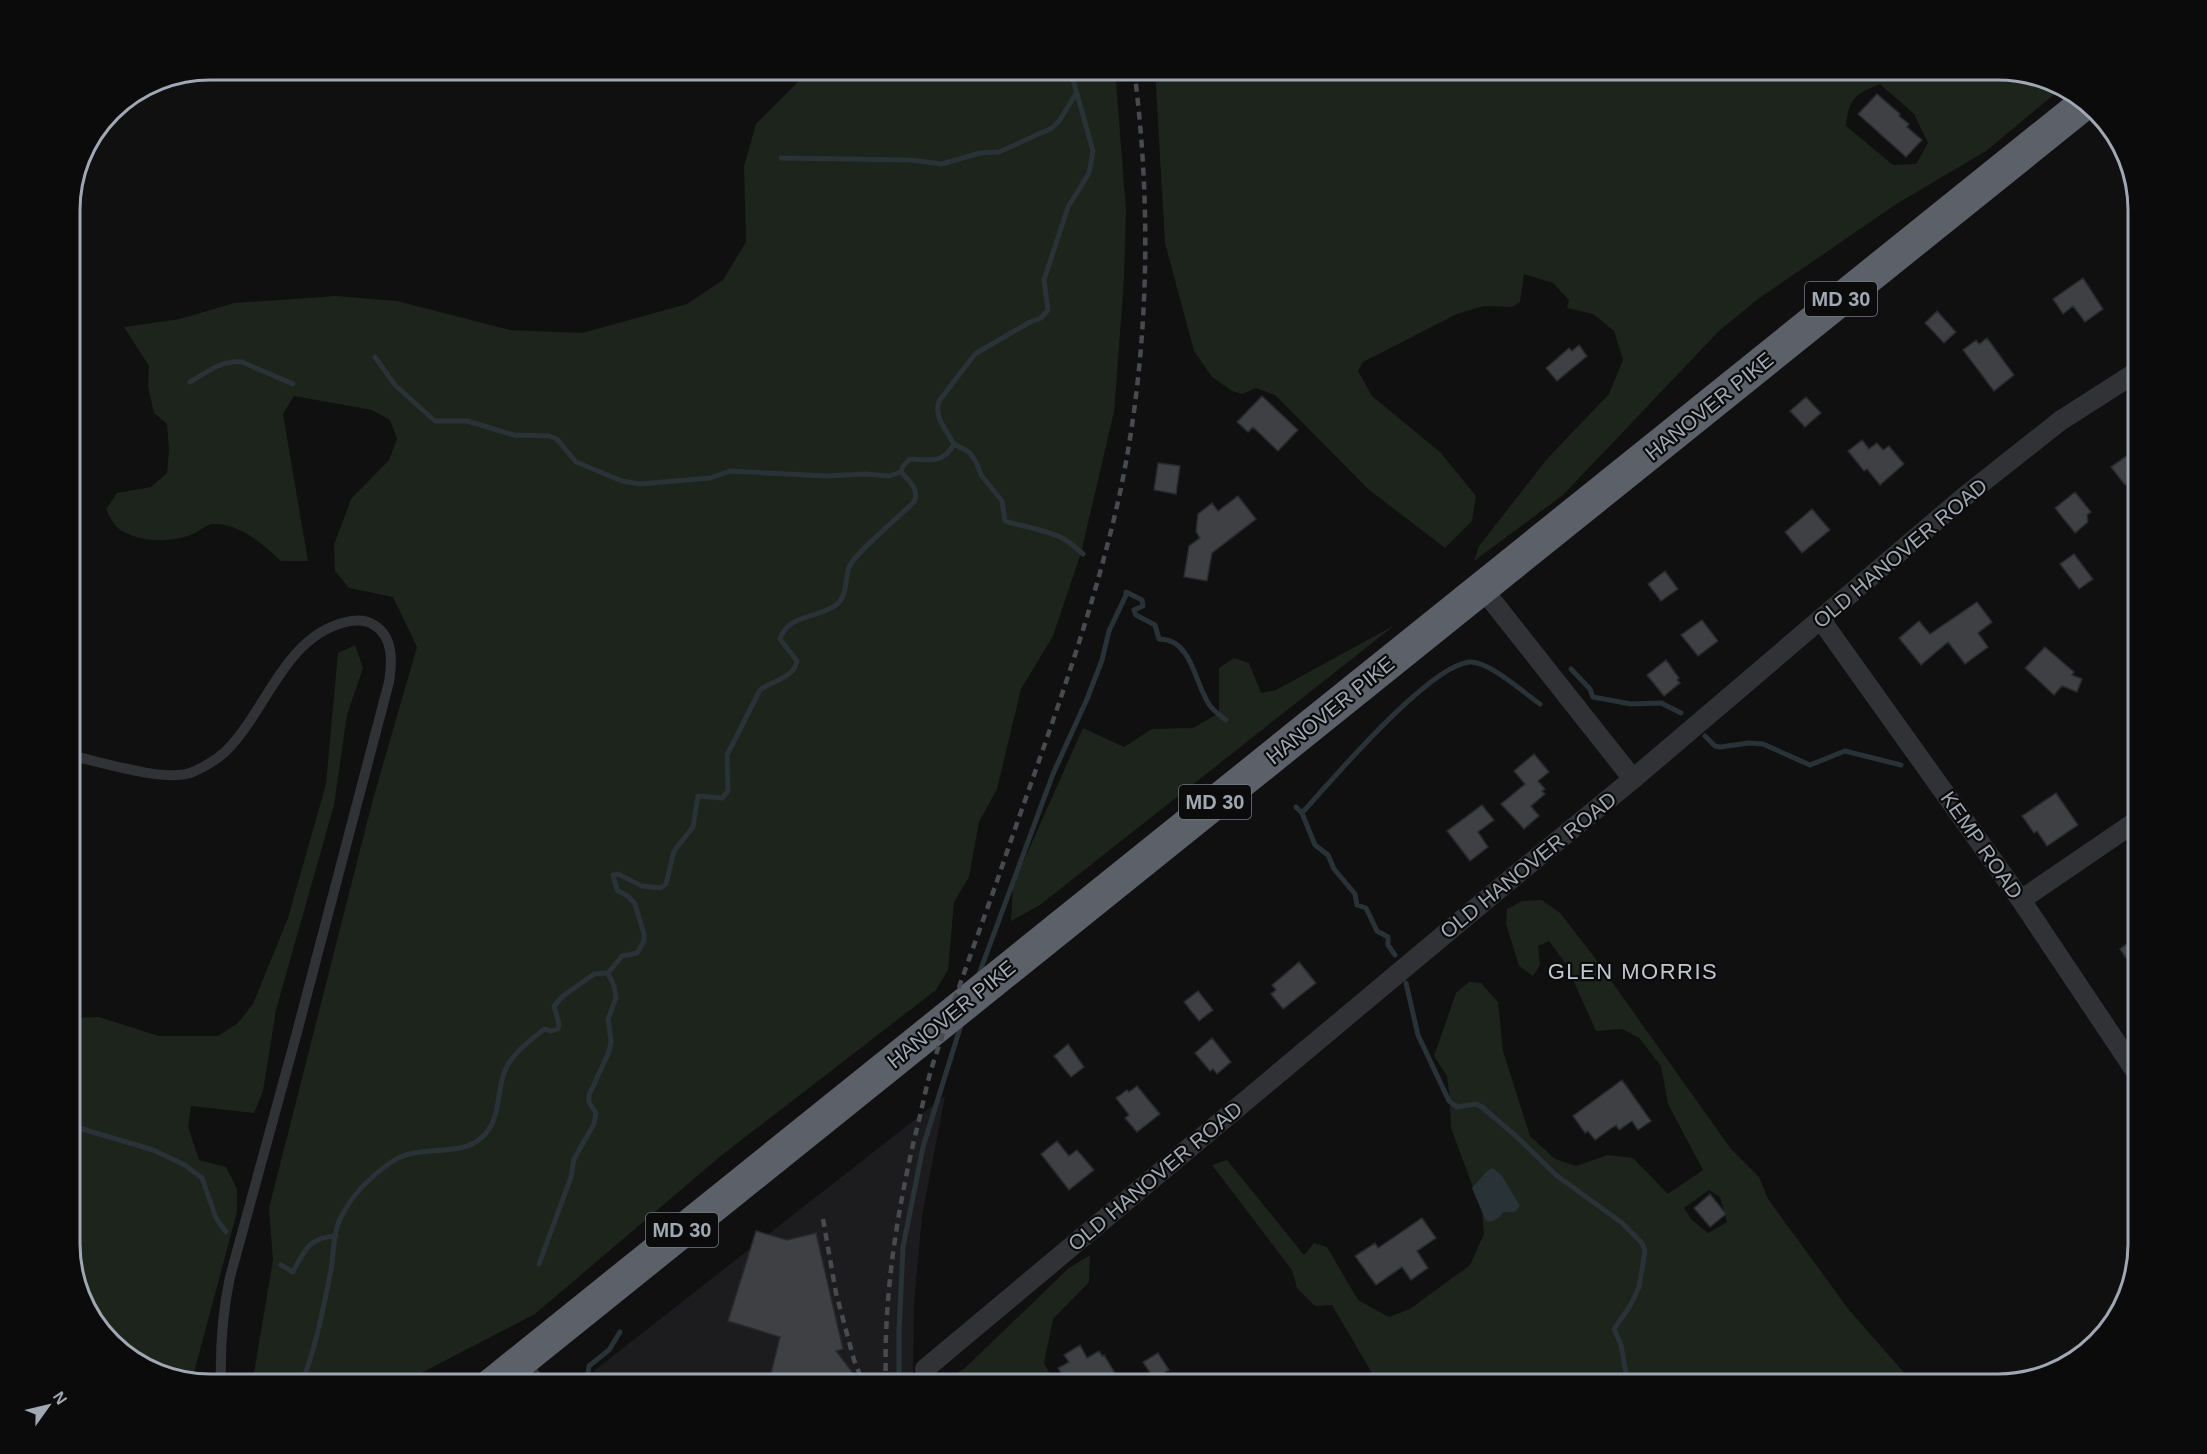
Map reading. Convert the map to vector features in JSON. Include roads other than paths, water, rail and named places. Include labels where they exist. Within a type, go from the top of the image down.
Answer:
[{"type":"highway","name":"HANOVER PIKE","points":[[528,1373],[874,1076],[2079,108]]},
{"type":"street","name":"OLD HANOVER ROAD","points":[[925,1369],[1494,892],[1633,779],[2020,452],[2060,422],[2128,378]]},
{"type":"street","points":[[1482,588],[1633,779]]},
{"type":"street","name":"KEMP ROAD","points":[[1821,620],[2021,900],[2128,1060]]},
{"type":"street","points":[[2021,900],[2128,827]]},
{"type":"lane","points":[[80,756],[168,776],[189,773],[224,753],[240,734],[290,660],[305,644],[321,632],[349,621],[364,621],[374,625],[384,635],[390,647],[392,660],[389,682],[230,1277],[223,1310],[221,1374]]},
{"type":"waterway","points":[[954,444],[939,418],[939,401],[975,354],[1041,318],[1048,310],[1044,280],[1068,207],[1089,173],[1093,151],[1073,80]]},
{"type":"waterway","points":[[781,158],[910,160],[942,164],[980,153],[999,152],[1052,128],[1076,94]]},
{"type":"waterway","points":[[375,357],[395,385],[435,421],[467,421],[514,435],[549,436],[557,439],[576,462],[622,481],[640,484],[710,478],[730,471],[827,476],[865,474],[889,476],[901,472]]},
{"type":"waterway","points":[[190,382],[221,365],[242,362],[293,384]]},
{"type":"waterway","points":[[954,444],[969,452],[981,475],[1002,501],[1005,521],[1058,536],[1083,554]]},
{"type":"waterway","points":[[901,472],[910,459],[941,458],[954,444]]},
{"type":"waterway","points":[[305,1374],[322,1314],[336,1229],[351,1200],[377,1173],[403,1156],[461,1148],[480,1139],[492,1123],[509,1062],[544,1029],[552,1031],[558,1029],[559,1024],[554,1006],[563,996],[594,974],[608,973],[622,956],[637,953],[644,941],[644,934],[635,904],[629,897],[617,890],[613,875],[618,874],[642,886],[660,888],[666,884],[674,851],[693,827],[698,796],[722,798],[728,791],[727,755],[760,690],[787,675],[795,667],[797,661],[780,639],[784,631],[796,621],[840,602],[849,567],[853,561],[914,502],[915,490],[901,472]]},
{"type":"waterway","points":[[1126,592],[1142,600],[1143,606],[1134,610],[1136,615],[1155,625],[1159,639],[1171,641],[1180,647],[1187,656],[1206,699],[1213,709],[1226,720]]},
{"type":"waterway","points":[[979,974],[1053,774],[1087,699],[1102,660],[1109,631],[1127,593]]},
{"type":"waterway","points":[[1302,813],[1382,726],[1431,682],[1452,668],[1470,662],[1478,663],[1506,678],[1540,704]]},
{"type":"waterway","points":[[1571,669],[1590,689],[1593,697],[1631,704],[1661,703],[1681,713]]},
{"type":"waterway","points":[[1705,736],[1715,746],[1720,747],[1749,743],[1763,744],[1810,765],[1845,751],[1901,765]]},
{"type":"waterway","points":[[1296,807],[1302,813],[1315,845],[1328,855],[1334,869],[1355,894],[1357,905],[1366,908],[1377,931],[1388,937],[1388,945],[1395,955]]},
{"type":"waterway","points":[[539,1264],[571,1177],[574,1159],[594,1124],[596,1113],[589,1102],[589,1095],[609,1052],[611,1041],[608,1019],[616,998],[608,973]]},
{"type":"waterway","points":[[1406,983],[1418,1035],[1449,1101],[1457,1107],[1476,1104],[1482,1107],[1556,1175],[1622,1223],[1642,1243],[1645,1251],[1639,1287],[1630,1306],[1614,1329],[1621,1345],[1626,1374]]},
{"type":"waterway","points":[[899,1374],[903,1247],[923,1147],[961,1025]]},
{"type":"waterway","points":[[80,1128],[153,1150],[185,1165],[202,1178],[216,1218],[226,1232]]},
{"type":"waterway","points":[[281,1265],[293,1272],[309,1246],[320,1239],[336,1236]]},
{"type":"waterway","points":[[589,1374],[589,1366],[609,1350],[620,1332]]},
{"type":"railway","points":[[886,1374],[892,1259],[908,1167],[929,1078],[1080,638],[1121,488],[1137,384],[1145,279],[1144,173],[1135,80]]},
{"type":"railway","points":[[823,1219],[836,1293],[860,1374]]},
{"type":"district","name":"GLEN MORRIS","points":[[1633,971]]}]
